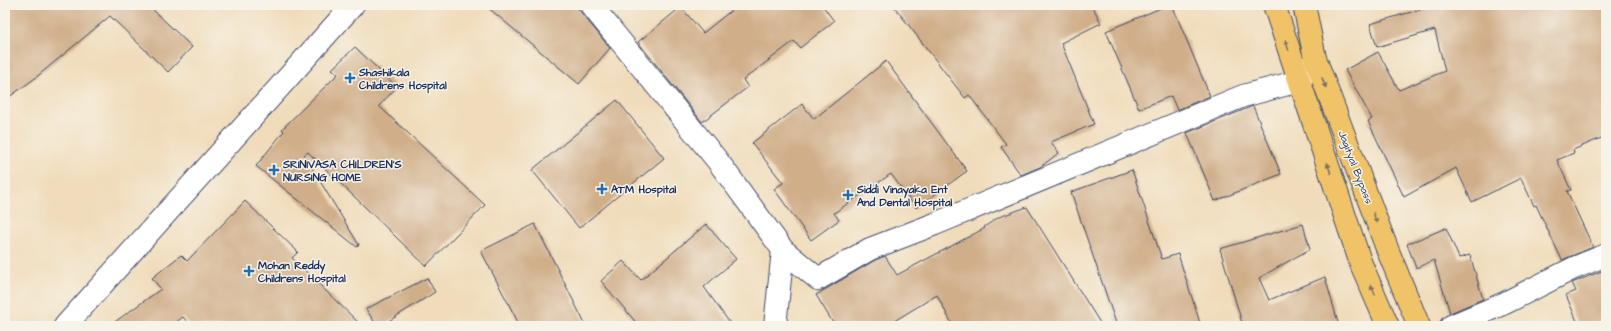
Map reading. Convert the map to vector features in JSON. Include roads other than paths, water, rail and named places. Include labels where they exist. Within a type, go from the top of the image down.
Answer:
[{"type":"main road","points":[[1274,5],[1361,264],[1388,326]]},
{"type":"main road","name":"Jagityal Bypass","points":[[1304,5],[1315,58],[1388,251],[1419,326]]},
{"type":"street","points":[[65,326],[353,5]]},
{"type":"street","points":[[591,5],[717,160],[783,250],[818,279],[870,249],[935,224],[1243,96],[1299,81],[1315,58]]},
{"type":"street","points":[[775,326],[783,250]]},
{"type":"street","points":[[1451,326],[1505,303],[1574,268],[1606,255]]},
{"type":"place","name":"Shashikala Childrens Hospital","points":[[350,78]]},
{"type":"place","name":"SRINIVASA CHILDREN'S NURSING HOME","points":[[274,170]]},
{"type":"place","name":"ATM Hospital","points":[[602,189]]},
{"type":"place","name":"Siddi Vinayaka Ent And Dental Hospital","points":[[848,195]]},
{"type":"place","name":"Mohan Reddy Childrens Hospital","points":[[249,271]]}]
